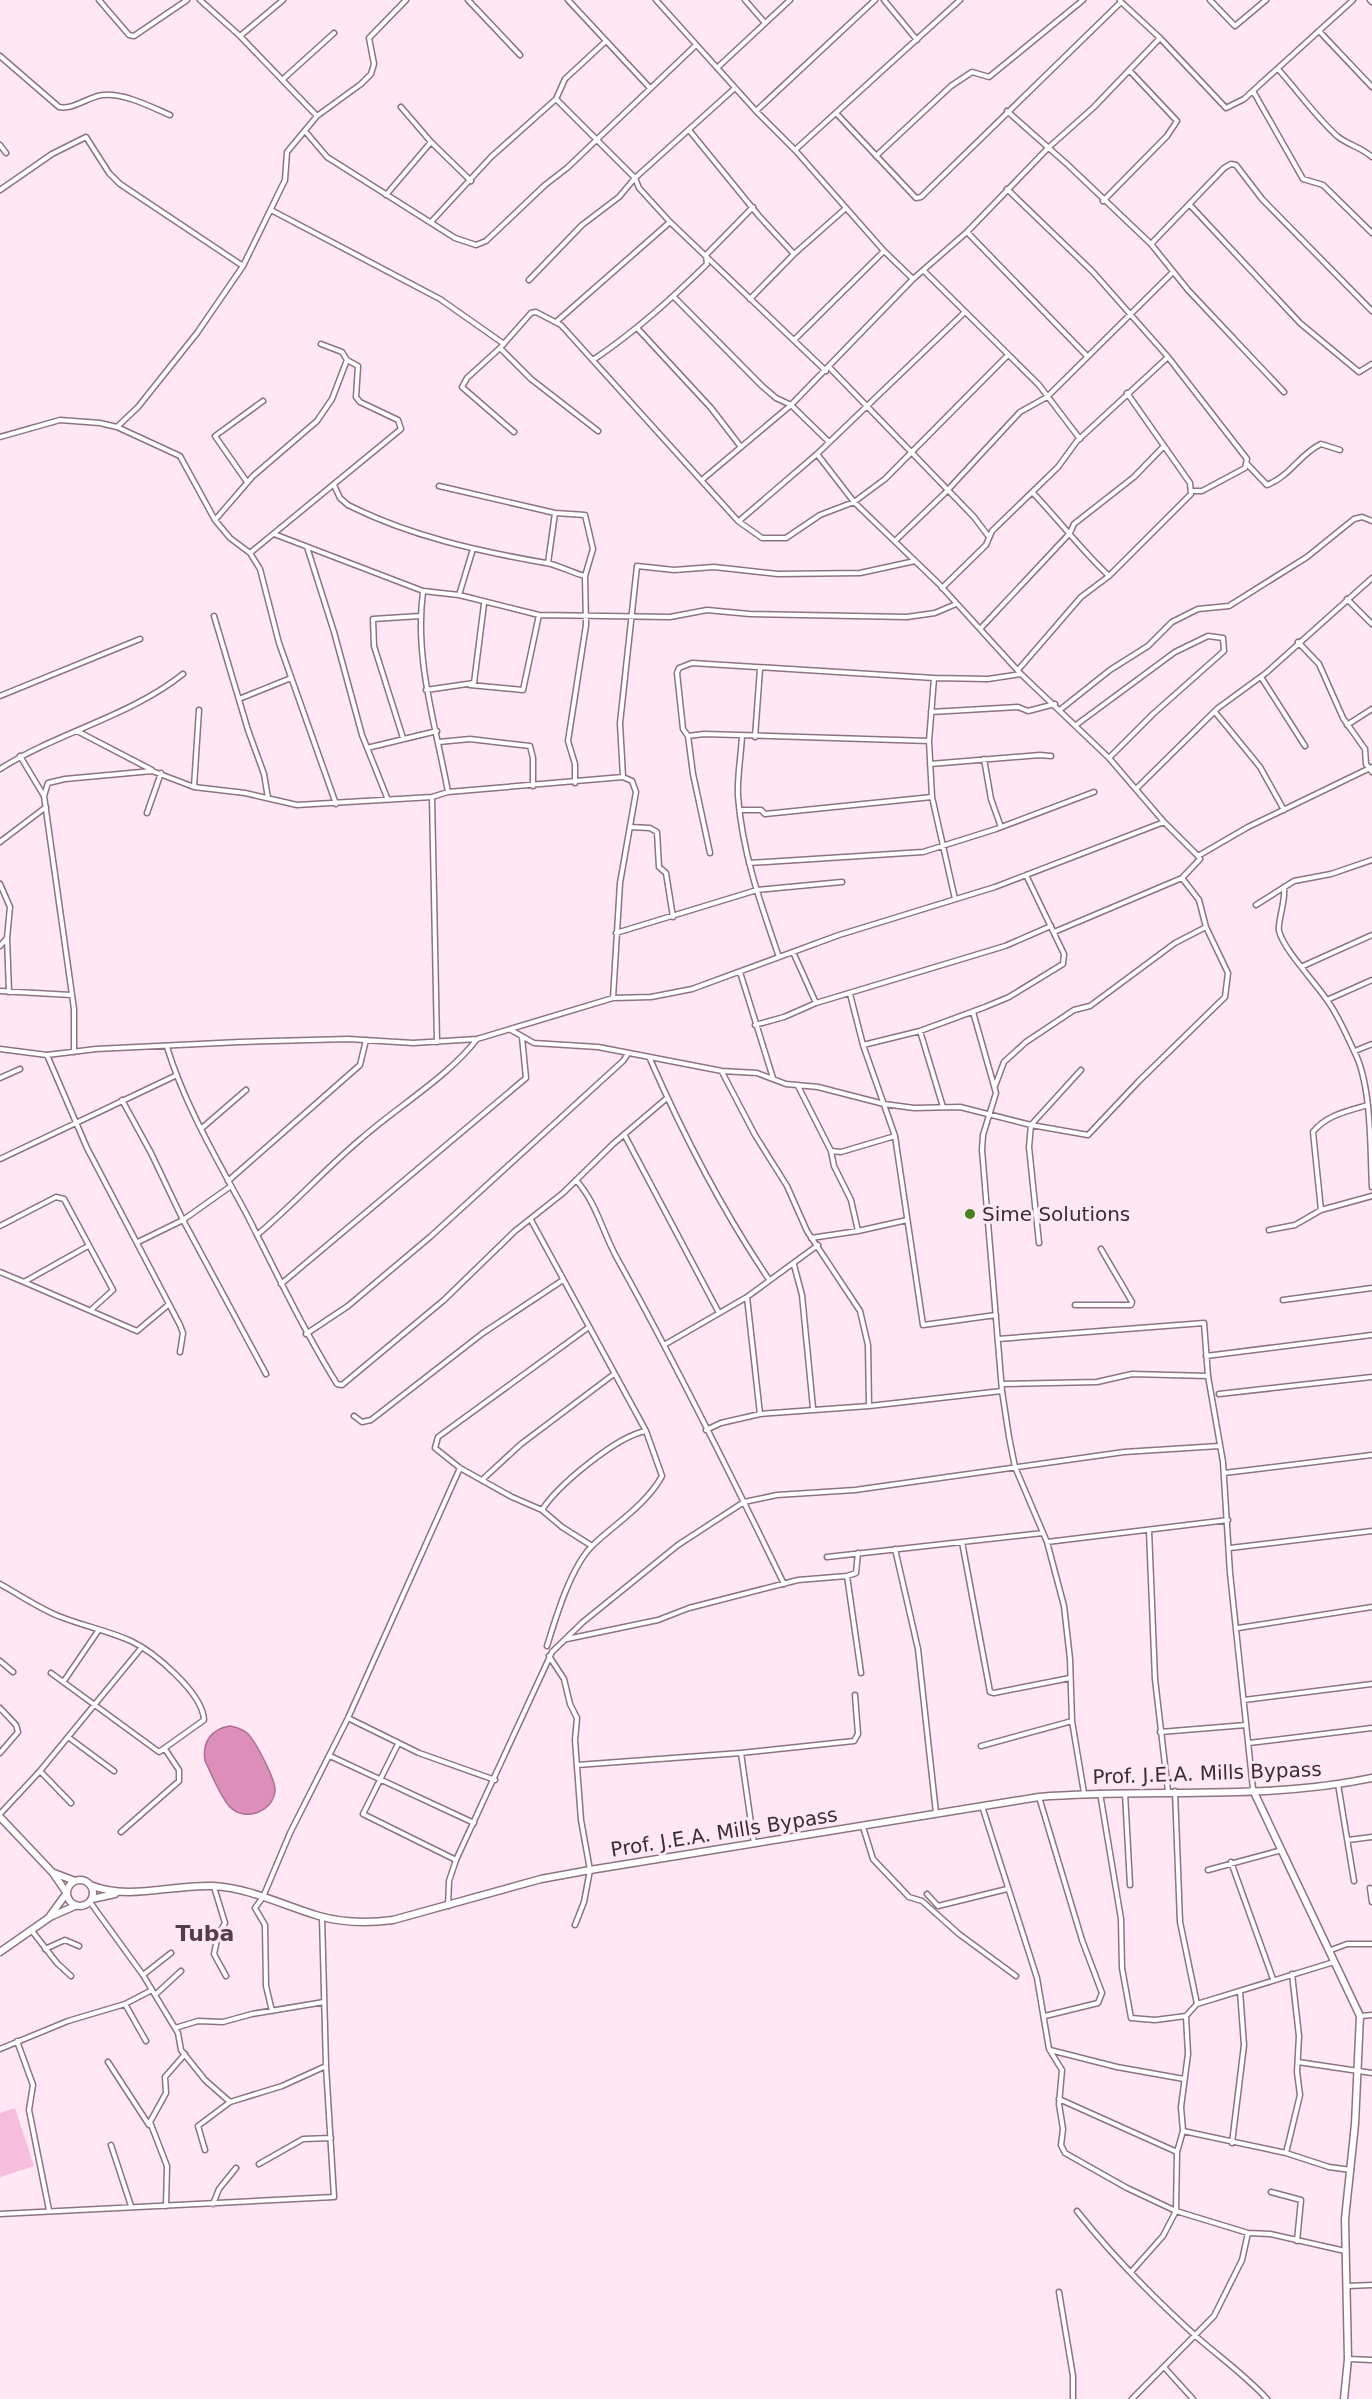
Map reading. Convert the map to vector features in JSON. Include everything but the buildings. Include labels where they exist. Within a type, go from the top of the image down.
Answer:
[{"type":"street","points":[[99,0],[129,35],[134,36],[187,0]]},
{"type":"street","points":[[200,0],[240,36],[317,116]]},
{"type":"street","points":[[240,36],[283,0]]},
{"type":"street","points":[[117,427],[138,407],[197,333],[243,266],[285,180],[287,152],[317,116],[362,84],[371,74],[374,64],[369,38],[405,0]]},
{"type":"street","points":[[468,0],[520,55]]},
{"type":"street","points":[[568,0],[650,88]]},
{"type":"street","points":[[656,0],[756,111],[795,150],[884,251],[913,279]]},
{"type":"street","points":[[745,0],[765,23]]},
{"type":"street","points":[[717,68],[790,0]]},
{"type":"street","points":[[756,111],[875,0]]},
{"type":"street","points":[[884,0],[917,40]]},
{"type":"street","points":[[795,150],[960,0]]},
{"type":"street","points":[[876,156],[951,87],[972,72],[989,77],[1083,0]]},
{"type":"street","points":[[1210,0],[1235,26],[1266,0]]},
{"type":"street","points":[[836,112],[916,198],[921,197],[1121,1],[1160,38],[1226,108],[1239,103],[1353,0]]},
{"type":"street","points":[[1320,32],[1372,87]]},
{"type":"street","points":[[282,80],[334,33]]},
{"type":"street","points":[[703,479],[791,405],[913,279],[967,232],[1007,189],[1094,107],[1160,38]]},
{"type":"street","points":[[431,222],[491,157],[556,99],[565,79],[606,41]]},
{"type":"street","points":[[304,131],[327,157],[386,195],[470,244],[486,241],[696,45]]},
{"type":"street","points":[[0,56],[59,107],[70,106],[103,95],[119,96],[170,115]]},
{"type":"street","points":[[1278,69],[1337,136],[1352,145],[1361,147],[1372,157]]},
{"type":"street","points":[[1103,201],[1167,136],[1177,122],[1129,70]]},
{"type":"street","points":[[529,280],[582,225],[620,197],[635,178],[735,88]]},
{"type":"street","points":[[1253,91],[1303,179],[1323,185],[1372,233]]},
{"type":"street","points":[[556,99],[635,178],[639,188],[670,222],[912,452],[948,489],[989,537]]},
{"type":"street","points":[[401,106],[431,142],[471,181]]},
{"type":"street","points":[[1007,111],[1151,244],[1173,272],[1284,392]]},
{"type":"street","points":[[689,130],[794,254]]},
{"type":"street","points":[[0,190],[52,154],[87,137],[108,173],[120,184],[243,266]]},
{"type":"street","points":[[386,195],[431,142]]},
{"type":"street","points":[[0,145],[6,153]]},
{"type":"street","points":[[1151,244],[1224,168],[1231,164],[1236,165],[1262,199],[1372,311]]},
{"type":"street","points":[[1007,189],[1093,273],[1168,357],[1247,459],[1247,464],[1267,484],[1298,463],[1311,448],[1321,444],[1340,450]]},
{"type":"street","points":[[1190,205],[1300,323],[1359,372],[1372,364]]},
{"type":"street","points":[[706,255],[753,207]]},
{"type":"street","points":[[750,299],[794,254],[846,208]]},
{"type":"street","points":[[271,210],[440,299],[504,344]]},
{"type":"street","points":[[556,322],[670,222]]},
{"type":"street","points":[[967,232],[1087,356]]},
{"type":"street","points":[[794,340],[884,251]]},
{"type":"street","points":[[593,360],[638,329],[674,297],[707,264],[706,255]]},
{"type":"street","points":[[924,271],[1007,356],[1039,385],[1080,439]]},
{"type":"street","points":[[895,541],[948,489],[1020,412],[1047,397],[1173,272]]},
{"type":"street","points":[[674,297],[762,386],[776,398],[791,405],[829,442]]},
{"type":"street","points":[[514,432],[462,387],[467,378],[504,344],[531,313],[536,312],[556,322],[593,360],[703,479],[720,503],[738,521],[762,538],[786,538],[820,515],[854,502],[885,479],[1007,356]]},
{"type":"street","points":[[738,521],[817,454],[965,312]]},
{"type":"street","points":[[638,329],[711,408],[741,447]]},
{"type":"street","points":[[250,553],[401,429],[398,420],[360,402],[356,397],[358,366],[347,360],[342,352],[321,344]]},
{"type":"street","points":[[500,348],[538,385],[598,431]]},
{"type":"street","points":[[942,588],[986,545],[992,531],[1059,467],[1080,439],[1168,357]]},
{"type":"street","points":[[214,520],[247,482],[317,421],[332,399],[347,360]]},
{"type":"street","points":[[710,853],[693,774],[688,736],[683,729],[678,678],[680,668],[692,663],[760,669],[988,679],[1019,672],[1071,607],[1109,576],[1154,529],[1189,498],[1192,491],[1190,483],[1127,393]]},
{"type":"street","points":[[247,482],[215,436],[263,401]]},
{"type":"street","points":[[0,437],[60,420],[117,427],[180,456],[214,520],[230,538],[250,553],[260,569],[291,678],[336,804]]},
{"type":"street","points":[[981,628],[1070,533],[1074,524],[1134,477],[1164,446]]},
{"type":"street","points":[[817,454],[854,502],[981,628],[1019,672],[1109,758],[1164,822],[1200,859],[1182,878],[1054,933]]},
{"type":"street","points":[[1192,491],[1202,490],[1245,468],[1247,464]]},
{"type":"street","points":[[334,485],[340,498],[360,511],[427,537],[473,549],[548,563],[585,576]]},
{"type":"street","points":[[440,486],[555,513],[585,515],[593,549],[585,576],[585,614],[568,741],[575,764],[574,783]]},
{"type":"street","points":[[1033,493],[1070,533],[1084,553],[1109,576]]},
{"type":"street","points":[[548,563],[555,513]]},
{"type":"street","points":[[1061,710],[1110,670],[1148,646],[1172,622],[1198,609],[1229,606],[1307,556],[1354,519],[1362,517],[1372,521]]},
{"type":"street","points":[[274,534],[423,591],[459,595],[539,615],[670,617],[707,610],[762,614],[907,617],[935,613],[956,604]]},
{"type":"street","points":[[307,547],[367,748],[388,800]]},
{"type":"street","points":[[459,595],[473,549]]},
{"type":"street","points":[[623,777],[620,723],[637,566],[674,570],[724,567],[778,574],[860,573],[915,561]]},
{"type":"street","points":[[1137,788],[1215,712],[1261,677],[1372,579]]},
{"type":"street","points":[[423,591],[420,616],[426,690],[437,730],[448,792]]},
{"type":"street","points":[[1347,599],[1372,624]]},
{"type":"street","points":[[470,685],[474,683],[484,603]]},
{"type":"street","points":[[426,690],[470,685],[523,690],[539,615]]},
{"type":"street","points":[[214,616],[264,774],[268,798]]},
{"type":"street","points":[[403,738],[392,711],[374,646],[372,619],[420,616]]},
{"type":"street","points":[[1076,725],[1175,652],[1208,636],[1223,638],[1224,651],[1153,714],[1109,758]]},
{"type":"street","points":[[0,696],[140,639]]},
{"type":"street","points":[[1198,856],[1284,810],[1371,769],[1366,765],[1365,749],[1347,725],[1319,664],[1298,642]]},
{"type":"street","points":[[755,737],[760,669]]},
{"type":"street","points":[[0,769],[20,756],[147,699],[183,674]]},
{"type":"street","points":[[1261,677],[1305,746]]},
{"type":"street","points":[[239,699],[291,678]]},
{"type":"street","points":[[934,678],[929,741],[932,797],[941,848],[955,899]]},
{"type":"street","points":[[931,712],[1018,707],[1028,711],[1055,704]]},
{"type":"street","points":[[1347,725],[1372,709]]},
{"type":"street","points":[[194,787],[199,710]]},
{"type":"street","points":[[1215,712],[1260,767],[1284,810]]},
{"type":"street","points":[[367,748],[437,730]]},
{"type":"street","points":[[77,731],[153,771],[194,787],[268,798],[297,805],[432,797],[448,792],[623,777],[632,781],[636,792],[620,883],[614,998]]},
{"type":"street","points":[[688,736],[704,734],[929,741]]},
{"type":"street","points":[[742,736],[738,794],[740,810],[749,863],[779,957]]},
{"type":"street","points":[[439,742],[470,739],[530,746],[533,758],[533,786]]},
{"type":"street","points":[[20,756],[44,796]]},
{"type":"street","points":[[930,764],[1051,756]]},
{"type":"street","points":[[984,759],[991,799],[1001,827]]},
{"type":"street","points":[[74,1052],[74,1021],[44,796],[45,789],[51,781],[153,771]]},
{"type":"street","points":[[147,813],[161,773]]},
{"type":"street","points":[[749,863],[923,852],[1001,827],[1094,792]]},
{"type":"street","points":[[432,797],[437,1042]]},
{"type":"street","points":[[740,810],[761,810],[765,814],[932,797]]},
{"type":"street","points":[[0,842],[46,807]]},
{"type":"street","points":[[0,1049],[47,1055],[229,1042],[366,1040],[437,1042],[477,1039],[614,998],[674,994],[872,923],[1026,875],[1164,822]]},
{"type":"street","points":[[630,827],[650,828],[657,832],[660,867],[666,873],[674,917]]},
{"type":"street","points":[[1256,905],[1294,881],[1331,874],[1372,860]]},
{"type":"street","points":[[863,1045],[920,1031],[973,1012],[1009,997],[1034,979],[1063,964],[1064,954],[1026,875]]},
{"type":"street","points":[[510,1030],[534,1043],[598,1047],[627,1055],[722,1071],[757,1073],[798,1086],[818,1087],[884,1104],[914,1108],[960,1107],[1031,1125],[1088,1135],[1139,1080],[1225,997],[1228,973],[1206,927],[1199,900],[1182,878]]},
{"type":"street","points":[[616,933],[757,890],[842,882]]},
{"type":"street","points":[[0,884],[10,907],[7,938],[9,992]]},
{"type":"street","points":[[1284,887],[1286,902],[1281,912],[1279,930],[1286,945],[1327,1000],[1355,1051],[1368,1105],[1372,1187]]},
{"type":"street","points":[[755,1025],[784,1017],[816,1003],[1005,946],[1051,926]]},
{"type":"street","points":[[995,1086],[1004,1062],[1026,1042],[1074,1010],[1090,1006],[1175,942],[1206,927]]},
{"type":"street","points":[[1303,966],[1372,935]]},
{"type":"street","points":[[0,946],[7,938]]},
{"type":"street","points":[[793,952],[816,1003]]},
{"type":"street","points":[[740,972],[773,1078]]},
{"type":"street","points":[[1327,1000],[1372,980]]},
{"type":"street","points":[[0,991],[71,995]]},
{"type":"street","points":[[850,994],[863,1045],[895,1136],[923,1325],[996,1315]]},
{"type":"street","points":[[973,1012],[987,1068],[996,1093],[991,1115],[982,1135],[982,1150],[1002,1391],[1015,1467],[1047,1542],[1064,1606],[1070,1659],[1072,1721],[1084,1793]]},
{"type":"street","points":[[920,1031],[943,1107]]},
{"type":"street","points":[[281,1284],[526,1078],[522,1036]]},
{"type":"street","points":[[257,1235],[359,1140],[456,1061],[477,1039]]},
{"type":"street","points":[[228,1181],[360,1065],[366,1040]]},
{"type":"street","points":[[1355,1051],[1372,1044]]},
{"type":"street","points":[[167,1047],[177,1075],[202,1128],[306,1334],[338,1384],[342,1385],[444,1300],[530,1219],[667,1098]]},
{"type":"street","points":[[47,1055],[76,1124],[183,1333],[180,1352]]},
{"type":"street","points":[[306,1334],[339,1313],[430,1237],[627,1055]]},
{"type":"street","points":[[650,1059],[667,1098],[741,1238],[768,1278]]},
{"type":"street","points":[[0,1078],[20,1069]]},
{"type":"street","points":[[1039,1243],[1029,1147],[1031,1125],[1082,1070]]},
{"type":"street","points":[[722,1071],[752,1128],[787,1186],[796,1211],[811,1238],[818,1245],[860,1311],[868,1345],[869,1406]]},
{"type":"street","points":[[0,1159],[177,1075]]},
{"type":"street","points":[[798,1086],[831,1151],[834,1166],[851,1200],[858,1231]]},
{"type":"street","points":[[202,1128],[246,1090]]},
{"type":"street","points":[[122,1100],[151,1153],[183,1220],[266,1374]]},
{"type":"street","points":[[1321,1210],[1313,1131],[1319,1124],[1333,1116],[1368,1105]]},
{"type":"street","points":[[624,1134],[718,1311]]},
{"type":"street","points":[[831,1151],[841,1152],[895,1136]]},
{"type":"street","points":[[576,1180],[597,1208],[606,1238],[664,1345],[784,1584]]},
{"type":"street","points":[[138,1242],[183,1220],[231,1186]]},
{"type":"street","points":[[1269,1230],[1294,1225],[1321,1210],[1372,1196]]},
{"type":"street","points":[[0,1226],[60,1197],[64,1199],[113,1290],[92,1309]]},
{"type":"street","points":[[530,1219],[646,1431],[662,1476],[652,1490],[592,1546],[575,1572],[547,1646]]},
{"type":"street","points":[[811,1238],[907,1220]]},
{"type":"street","points":[[664,1345],[718,1311],[747,1297],[768,1278],[794,1264],[818,1245]]},
{"type":"street","points":[[24,1282],[88,1246]]},
{"type":"street","points":[[1075,1305],[1131,1305],[1132,1302],[1101,1249]]},
{"type":"street","points":[[794,1264],[802,1294],[813,1408]]},
{"type":"street","points":[[0,1272],[92,1309],[137,1331],[168,1305]]},
{"type":"street","points":[[354,1416],[362,1422],[371,1420],[483,1333],[563,1280]]},
{"type":"street","points":[[1283,1300],[1372,1288]]},
{"type":"street","points":[[747,1297],[760,1414]]},
{"type":"street","points":[[998,1339],[1204,1323],[1208,1376],[1224,1473],[1253,1790],[1331,1950],[1360,2016],[1359,2070],[1345,2219],[1348,2359],[1344,2399]]},
{"type":"street","points":[[589,1327],[438,1437],[435,1449],[460,1468],[506,1494],[542,1510],[562,1527],[592,1546]]},
{"type":"street","points":[[1206,1356],[1372,1335]]},
{"type":"street","points":[[483,1479],[521,1444],[614,1374]]},
{"type":"street","points":[[1002,1384],[1088,1383],[1132,1374],[1208,1376]]},
{"type":"street","points":[[1219,1394],[1372,1377]]},
{"type":"street","points":[[706,1430],[731,1420],[760,1414],[813,1408],[869,1406],[1002,1391]]},
{"type":"street","points":[[542,1510],[563,1484],[632,1433],[646,1431]]},
{"type":"street","points":[[448,1906],[449,1881],[456,1860],[495,1780],[549,1656],[678,1545],[744,1502],[777,1495],[855,1490],[1124,1452],[1220,1446]]},
{"type":"street","points":[[1224,1473],[1372,1455]]},
{"type":"street","points":[[272,2011],[266,1986],[264,1925],[255,1908],[263,1897],[290,1833],[348,1718],[460,1468]]},
{"type":"street","points":[[1047,1542],[1228,1520]]},
{"type":"street","points":[[1149,1530],[1155,1679],[1160,1732],[1172,1791],[1180,1922],[1187,1965],[1193,1976],[1197,2004]]},
{"type":"street","points":[[1230,1548],[1372,1531]]},
{"type":"street","points":[[826,1557],[1043,1533]]},
{"type":"street","points":[[962,1542],[990,1692],[1070,1677]]},
{"type":"street","points":[[895,1549],[918,1649],[936,1813]]},
{"type":"street","points":[[566,1639],[658,1620],[689,1608],[784,1584],[847,1576],[856,1573],[858,1553]]},
{"type":"street","points":[[847,1576],[861,1673]]},
{"type":"street","points":[[0,1584],[58,1616],[131,1641],[142,1647],[181,1677],[204,1716],[204,1720],[159,1752],[51,1673]]},
{"type":"street","points":[[1238,1628],[1372,1608]]},
{"type":"street","points":[[64,1681],[98,1631]]},
{"type":"street","points":[[121,1893],[91,1900],[81,1907],[75,1906],[69,1901],[53,1873],[0,1815],[40,1771],[142,1647]]},
{"type":"street","points":[[549,1656],[564,1679],[570,1704],[577,1718],[575,1731],[581,1820],[590,1870],[584,1902],[575,1925]]},
{"type":"street","points":[[0,1661],[13,1672]]},
{"type":"street","points":[[1244,1700],[1372,1684]]},
{"type":"street","points":[[577,1765],[741,1753],[854,1741],[858,1734],[855,1695]]},
{"type":"street","points":[[0,1708],[16,1725],[18,1732],[0,1753]]},
{"type":"street","points":[[348,1718],[398,1744],[495,1780]]},
{"type":"street","points":[[981,1746],[1072,1721]]},
{"type":"street","points":[[1160,1732],[1246,1725]]},
{"type":"street","points":[[1249,1743],[1372,1728]]},
{"type":"street","points":[[68,1737],[114,1771]]},
{"type":"street","points":[[398,1744],[363,1811],[366,1818],[456,1860]]},
{"type":"street","points":[[121,1832],[179,1781],[179,1770],[165,1749]]},
{"type":"street","points":[[741,1753],[754,1844]]},
{"type":"street","points":[[330,1756],[474,1823]]},
{"type":"street","points":[[40,1771],[71,1803]]},
{"type":"street","name":"Prof. J.E.A. Mills Bypass","points":[[90,1885],[121,1893],[214,1886],[263,1897],[322,1917],[369,1923],[393,1920],[448,1906],[541,1879],[1039,1797],[1100,1792],[1253,1790],[1338,1784],[1372,1778]]},
{"type":"street","points":[[1338,1784],[1354,1881]]},
{"type":"street","points":[[1100,1792],[1121,1919],[1122,1968],[1129,2014],[1135,2020],[1186,2016],[1197,2004],[1336,1961]]},
{"type":"street","points":[[1125,1792],[1130,1884]]},
{"type":"street","points":[[1039,1797],[1082,1940],[1102,1993],[1098,2003],[1045,2016]]},
{"type":"street","points":[[982,1806],[1037,1978],[1049,2049],[1062,2070],[1059,2099],[1063,2129],[1061,2145],[1065,2153],[1127,2188],[1176,2211],[1248,2233],[1346,2251]]},
{"type":"street","points":[[863,1827],[873,1859],[909,1897],[922,1901],[959,1934],[1016,1976]]},
{"type":"street","points":[[1348,1839],[1372,1837]]},
{"type":"street","points":[[1208,1870],[1282,1850]]},
{"type":"street","points":[[1231,1862],[1273,1979]]},
{"type":"street","points":[[53,1873],[75,1881],[84,1880],[90,1885],[91,1900],[143,1975],[175,2028],[179,2045],[205,2080],[230,2102]]},
{"type":"street","points":[[50,1917],[75,1881]]},
{"type":"street","points":[[214,1886],[225,1923],[218,1935],[214,1954],[226,1976]]},
{"type":"street","points":[[1370,1888],[1372,1902]]},
{"type":"street","points":[[927,1894],[938,1906],[1007,1889]]},
{"type":"street","points":[[0,1952],[50,1917],[75,1906]]},
{"type":"street","points":[[0,2214],[334,2197],[326,2066],[322,1917]]},
{"type":"street","points":[[32,1930],[45,1949],[71,1976]]},
{"type":"street","points":[[45,1949],[61,1940],[79,1946]]},
{"type":"street","points":[[1331,1950],[1347,1944],[1372,1944]]},
{"type":"street","points":[[143,1975],[171,1953]]},
{"type":"street","points":[[155,1995],[181,1971]]},
{"type":"street","points":[[1286,2152],[1299,2106],[1299,2036],[1292,1974]]},
{"type":"street","points":[[0,2049],[68,2021],[125,2004],[152,1990]]},
{"type":"street","points":[[1232,2143],[1244,2045],[1240,1991]]},
{"type":"street","points":[[175,2028],[204,2020],[223,2022],[324,2002]]},
{"type":"street","points":[[125,2004],[146,2041]]},
{"type":"street","points":[[1360,2016],[1372,2015]]},
{"type":"street","points":[[1131,2272],[1163,2236],[1176,2211],[1177,2152],[1183,2132],[1184,2079],[1188,2043],[1186,2016]]},
{"type":"street","points":[[17,2041],[33,2085],[29,2110],[49,2210]]},
{"type":"street","points":[[1049,2049],[1117,2067],[1184,2079]]},
{"type":"street","points":[[150,2125],[151,2115],[166,2092],[165,2077],[185,2054]]},
{"type":"street","points":[[108,2062],[150,2125],[167,2166],[166,2206]]},
{"type":"street","points":[[1298,2062],[1372,2073]]},
{"type":"street","points":[[205,2150],[198,2126],[230,2102],[282,2085],[326,2066]]},
{"type":"street","points":[[1059,2099],[1177,2152]]},
{"type":"street","points":[[1183,2132],[1286,2152],[1329,2168],[1351,2170]]},
{"type":"street","points":[[259,2164],[303,2139],[331,2138]]},
{"type":"street","points":[[111,2145],[131,2206]]},
{"type":"street","points":[[213,2204],[219,2189],[236,2168]]},
{"type":"street","points":[[1271,2192],[1301,2200],[1297,2241]]},
{"type":"street","points":[[1077,2211],[1109,2253],[1196,2336],[1226,2362],[1243,2373],[1267,2399]]},
{"type":"street","points":[[1132,2399],[1214,2316],[1242,2260],[1248,2233]]},
{"type":"street","points":[[1347,2286],[1372,2285]]},
{"type":"street","points":[[1059,2292],[1073,2376],[1073,2399]]},
{"type":"street","points":[[1348,2359],[1372,2360]]},
{"type":"street","points":[[1164,2367],[1193,2399]]},
{"type":"shaded area","points":[[230,1726],[243,1730],[251,1737],[272,1778],[275,1791],[273,1798],[269,1805],[257,1813],[242,1814],[229,1806],[205,1761],[205,1748],[209,1738],[218,1730]]},
{"type":"shaded area","points":[[15,2108],[34,2166],[0,2177],[0,2113]]},
{"type":"place","name":"Sime Solutions","points":[[970,1214]]},
{"type":"district","name":"Tuba","points":[[205,1933]]}]
